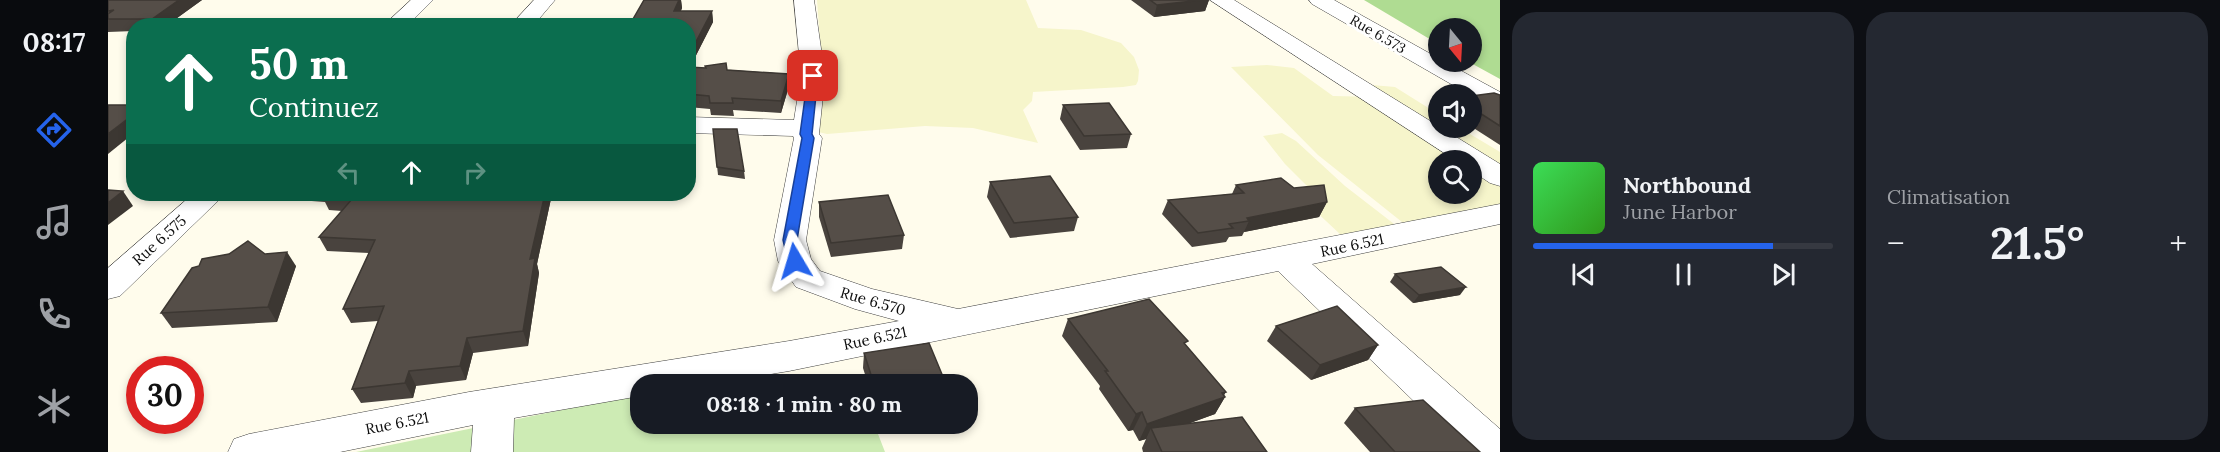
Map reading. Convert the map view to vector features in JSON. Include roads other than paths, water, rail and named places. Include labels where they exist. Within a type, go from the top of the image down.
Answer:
[{"type":"street","points":[[403,18],[423,0]]},
{"type":"street","points":[[528,18],[545,0]]},
{"type":"street","name":"Rue 6.570","points":[[804,0],[813,76],[806,134],[808,138],[790,240],[795,261],[808,279],[867,300],[958,321]]},
{"type":"street","points":[[1220,0],[1500,177]]},
{"type":"street","name":"Rue 6.573","points":[[1320,0],[1500,102]]},
{"type":"street","points":[[696,124],[791,127],[806,134]]},
{"type":"street","name":"Rue 6.575","points":[[108,287],[202,201]]},
{"type":"street","name":"Rue 6.521","points":[[249,452],[494,405],[789,356],[958,321],[1285,259],[1500,214]]},
{"type":"street","points":[[1285,259],[1496,452]]},
{"type":"street","points":[[492,452],[495,442],[494,405]]}]
